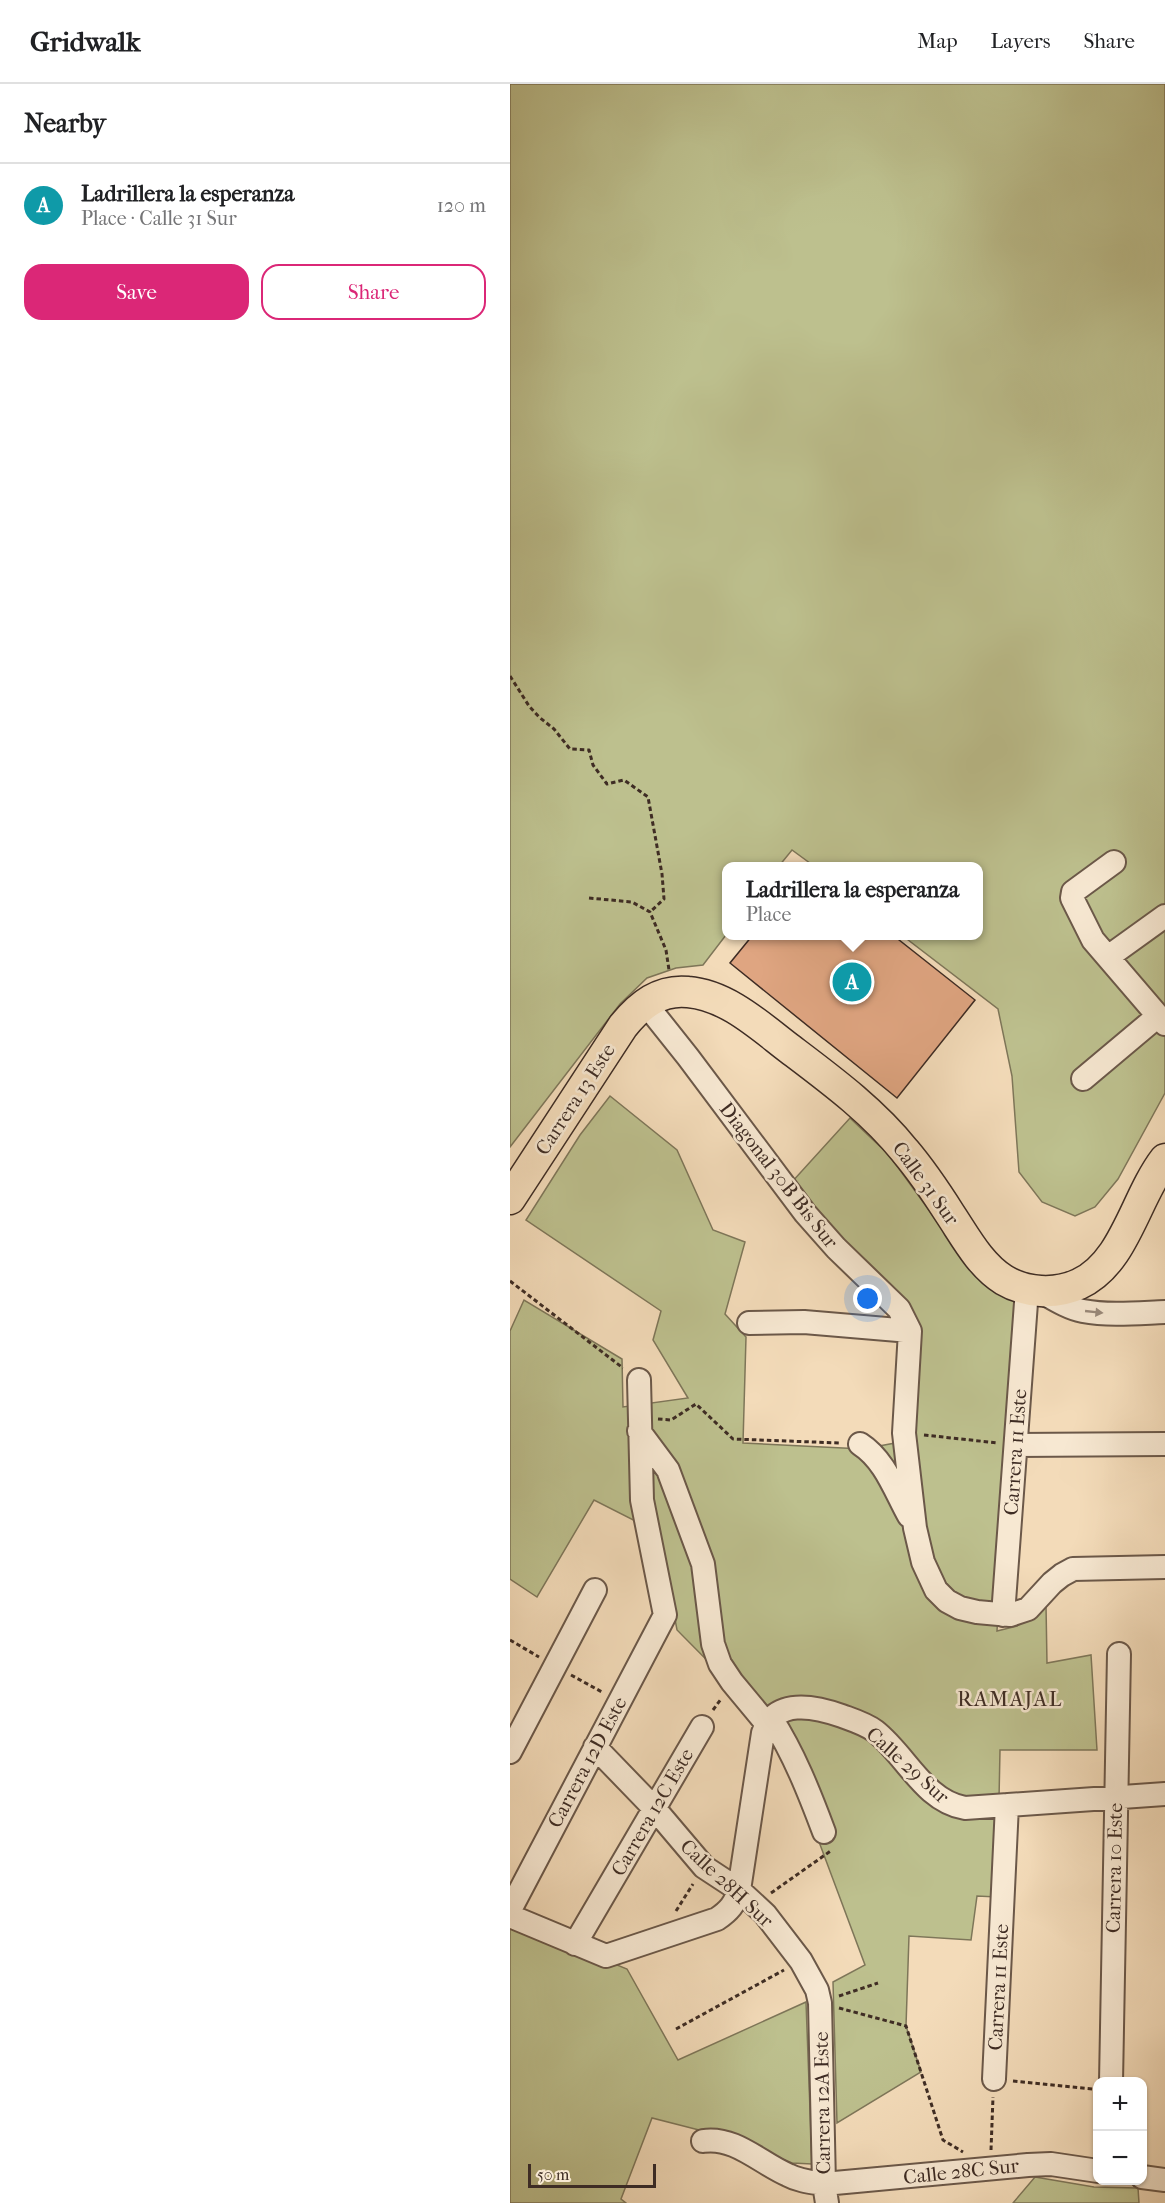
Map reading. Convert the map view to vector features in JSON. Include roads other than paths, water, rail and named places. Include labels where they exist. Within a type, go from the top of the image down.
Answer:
[{"type":"main road","name":"Calle 31 Sur","points":[[645,1003],[673,992],[702,994],[735,1009],[855,1100],[880,1123],[918,1167],[984,1263],[1004,1280],[1034,1290]]},
{"type":"main road","name":"Carrera 13 Este","points":[[510,1199],[623,1026],[645,1003]]},
{"type":"main road","points":[[1034,1290],[1053,1291],[1077,1285],[1094,1275],[1108,1262],[1150,1182],[1165,1160]]},
{"type":"street","points":[[1083,1079],[1161,1020],[1093,940],[1072,898],[1073,892],[1114,862]]},
{"type":"street","points":[[1108,957],[1165,916]]},
{"type":"street","name":"Diagonal 30B Bis Sur","points":[[645,1003],[804,1213],[898,1309],[910,1331]]},
{"type":"street","points":[[1034,1290],[1064,1305],[1083,1311],[1165,1312]]},
{"type":"street","name":"Carrera 11 Este","points":[[1004,1615],[1016,1445],[1034,1290]]},
{"type":"street","points":[[749,1323],[804,1322],[910,1331],[904,1433],[915,1528],[923,1562],[936,1590],[947,1601],[960,1608],[1004,1615],[1019,1614],[1028,1609],[1052,1583],[1074,1569],[1165,1567]]},
{"type":"street","points":[[639,1380],[640,1425],[668,1470],[703,1564],[712,1644],[720,1664],[732,1682],[784,1738],[830,1840]]},
{"type":"street","name":"Carrera 12D Este","points":[[510,1910],[665,1615],[642,1500],[640,1425]]},
{"type":"street","points":[[860,1444],[872,1452],[881,1464],[915,1528]]},
{"type":"street","points":[[1016,1445],[1165,1444]]},
{"type":"street","points":[[510,1752],[595,1590]]},
{"type":"street","name":"Carrera 10 Este","points":[[1111,2077],[1119,1654]]},
{"type":"street","name":"Calle 29 Sur","points":[[769,1720],[787,1708],[802,1706],[838,1714],[874,1730],[889,1743],[928,1788],[947,1803],[965,1808],[1165,1794]]},
{"type":"street","points":[[510,1916],[606,1956],[717,1919],[747,1898],[761,1742],[769,1720]]},
{"type":"street","name":"Carrera 12C Este","points":[[574,1944],[702,1727]]},
{"type":"street","name":"Calle 28H Sur","points":[[595,1747],[654,1808],[704,1867],[747,1898],[801,1961],[817,1990],[820,2003]]},
{"type":"street","name":"Carrera 11 Este","points":[[994,2079],[1007,1805]]},
{"type":"street","name":"Carrera 12A Este","points":[[820,2003],[825,2194]]},
{"type":"street","name":"Calle 28C Sur","points":[[703,2141],[729,2143],[825,2194],[990,2169],[1051,2164],[1093,2170]]},
{"type":"street","points":[[1147,2178],[1165,2180]]},
{"type":"place","name":"Ladrillera la esperanza","points":[[852,982]]},
{"type":"district","name":"RAMAJAL","points":[[1010,1699]]}]
